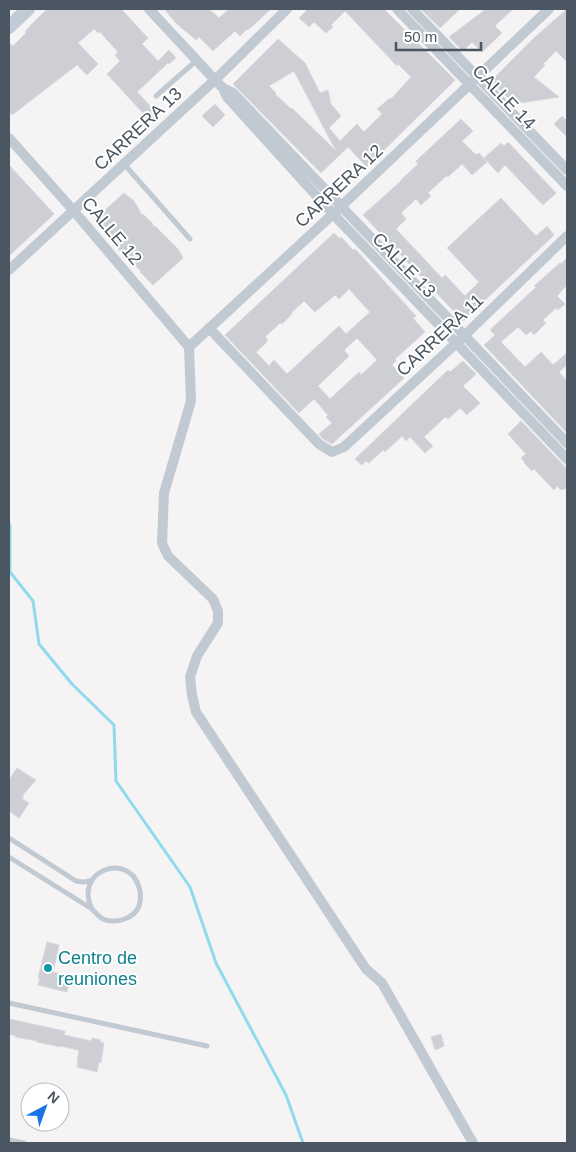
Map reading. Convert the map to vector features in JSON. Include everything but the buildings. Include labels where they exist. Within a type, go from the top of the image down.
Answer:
[{"type":"street","points":[[9,27],[28,9]]},
{"type":"street","name":"CALLE 13","points":[[149,9],[215,80],[223,88],[233,93],[342,206],[567,443]]},
{"type":"street","name":"CARRERA 13","points":[[9,270],[215,80],[287,9]]},
{"type":"street","name":"CALLE 14","points":[[396,9],[567,186]]},
{"type":"street","name":"CALLE 14","points":[[412,9],[567,170]]},
{"type":"street","name":"CARRERA 12","points":[[189,347],[342,206],[549,9]]},
{"type":"street","name":"CALLE 13","points":[[223,88],[227,97],[333,214],[567,459]]},
{"type":"street","name":"CALLE 12","points":[[9,138],[73,210],[189,347]]},
{"type":"street","name":"CARRERA 11","points":[[209,328],[319,444],[332,452],[344,447],[465,335],[567,236]]},
{"type":"street","points":[[189,347],[191,401],[164,493],[162,543],[168,556],[213,599],[218,611],[218,623],[197,656],[190,677],[196,712],[366,969],[382,984],[473,1143]]},
{"type":"lane","points":[[156,96],[197,60]]},
{"type":"lane","points":[[124,163],[190,239]]},
{"type":"lane","points":[[9,838],[76,881],[90,882]]},
{"type":"lane","points":[[9,857],[92,909],[102,918],[116,922],[129,917],[138,907],[142,894],[137,880],[127,870],[114,867],[100,871],[90,882],[88,888],[88,902],[92,909]]},
{"type":"lane","points":[[9,1003],[207,1046]]},
{"type":"lane","points":[[9,1140],[24,1143]]},
{"type":"waterway","points":[[9,523],[10,572],[33,601],[39,644],[72,684],[114,725],[116,781],[190,887],[216,963],[286,1095],[303,1143]]},
{"type":"place","name":"Centro de reuniones","points":[[48,968]]}]
